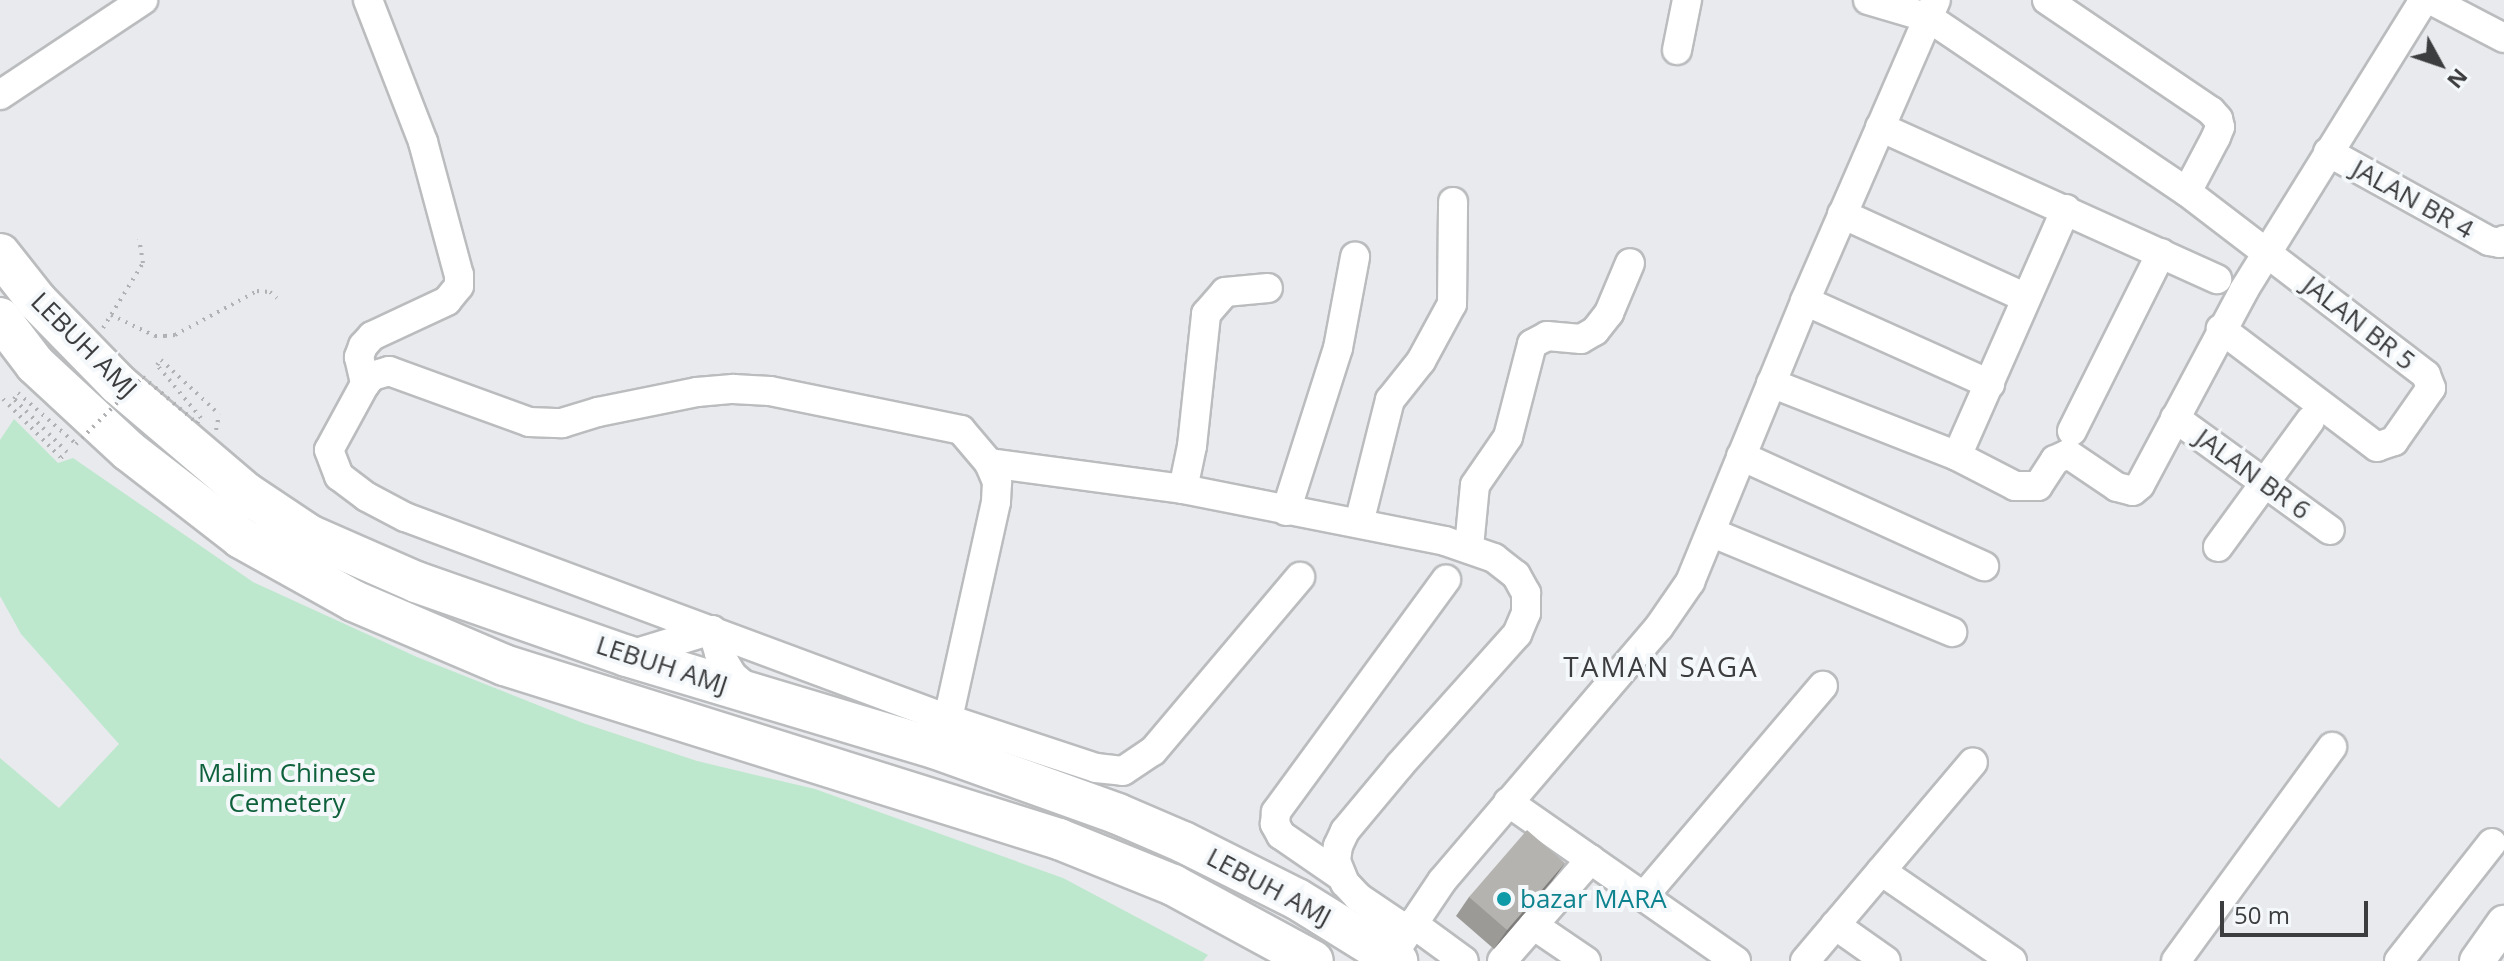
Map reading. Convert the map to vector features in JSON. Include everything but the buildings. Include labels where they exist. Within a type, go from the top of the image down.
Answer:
[{"type":"highway","name":"LEBUH AMJ","points":[[0,254],[84,351],[246,493],[309,535],[416,582],[627,656],[934,748],[1118,814],[1402,943]]},
{"type":"highway","name":"LEBUH AMJ","points":[[1,324],[35,364],[91,418],[191,500],[241,538],[354,601],[504,665],[1059,839],[1173,885],[1313,961]]},
{"type":"main road","points":[[2477,961],[2504,923]]},
{"type":"street","points":[[0,95],[143,0]]},
{"type":"street","points":[[365,384],[359,357],[372,336],[447,301],[459,286],[423,142],[368,0]]},
{"type":"street","points":[[1677,50],[1687,0]]},
{"type":"street","points":[[1868,0],[1933,9],[2267,251]]},
{"type":"street","points":[[2047,0],[2211,111],[2218,119],[2220,127],[2216,137],[2187,192]]},
{"type":"street","points":[[1771,383],[1957,456],[1998,479],[2032,489],[2044,480],[2055,460],[2068,454],[2117,487],[2133,491],[2140,485],[2221,329],[2267,251],[2424,0]]},
{"type":"street","points":[[2431,0],[2504,38]]},
{"type":"street","points":[[1402,943],[1442,881],[1676,605],[1713,533],[1805,301],[1933,9]]},
{"type":"street","points":[[1880,127],[2217,279]]},
{"type":"street","name":"JALAN BR 4","points":[[2328,152],[2489,241],[2502,242]]},
{"type":"street","points":[[1359,523],[1390,400],[1421,361],[1452,304],[1453,202]]},
{"type":"street","points":[[1957,456],[2066,209]]},
{"type":"street","points":[[1842,214],[2026,298]]},
{"type":"street","name":"JALAN BR 5","points":[[2221,329],[2382,448],[2394,441],[2428,393],[2429,378],[2267,251]]},
{"type":"street","points":[[2072,431],[2161,253]]},
{"type":"street","points":[[1286,511],[1338,348],[1355,257]]},
{"type":"street","points":[[1469,547],[1475,485],[1508,437],[1532,344],[1547,336],[1581,339],[1595,331],[1609,313],[1630,263]]},
{"type":"street","points":[[1183,489],[1192,446],[1206,314],[1216,298],[1225,292],[1268,288]]},
{"type":"street","points":[[1805,301],[1990,384]]},
{"type":"street","points":[[948,719],[996,502],[997,482],[989,463],[961,430],[770,391],[697,392],[598,412],[562,423],[529,422],[389,371],[372,376],[365,384],[329,450],[339,476],[352,488],[405,517],[948,719],[1096,768],[1123,771],[1153,751],[1300,577]]},
{"type":"street","name":"JALAN BR 6","points":[[2175,418],[2330,530]]},
{"type":"street","points":[[2218,547],[2310,421]]},
{"type":"street","points":[[1741,456],[1984,566]]},
{"type":"street","points":[[989,463],[1183,489],[1359,523],[1469,547],[1494,558],[1516,575],[1526,593],[1526,613],[1504,653],[1400,765],[1345,831],[1336,861],[1342,877]]},
{"type":"street","points":[[1713,533],[1952,632]]},
{"type":"street","points":[[1446,580],[1276,812],[1275,824],[1281,835],[1342,877],[1402,943],[1464,961]]},
{"type":"street","points":[[627,656],[712,630]]},
{"type":"street","points":[[712,630],[719,653],[733,676],[756,695]]},
{"type":"street","points":[[1644,896],[1823,686]]},
{"type":"street","points":[[2176,961],[2332,747]]},
{"type":"street","points":[[1805,961],[1973,762]]},
{"type":"street","points":[[1508,802],[1736,961]]},
{"type":"street","points":[[2399,961],[2492,843]]},
{"type":"street","points":[[1502,961],[1591,859]]},
{"type":"street","points":[[1881,871],[2012,961]]},
{"type":"street","points":[[1533,925],[1586,961]]},
{"type":"street","points":[[1835,925],[1886,961]]},
{"type":"path","points":[[84,351],[143,263],[139,239]]},
{"type":"path","points":[[111,315],[155,336],[175,335],[257,291],[270,292],[277,298]]},
{"type":"path","points":[[3,399],[61,458],[67,452],[14,399],[18,393],[76,444],[143,377],[197,423],[201,418],[157,365],[161,360],[219,414]]},
{"type":"green space","name":"Malim Chinese Cemetery","points":[[14,419],[58,463],[73,458],[253,582],[417,657],[583,723],[697,761],[815,789],[1063,878],[1208,955],[1203,961],[0,961],[0,758],[59,808],[119,744],[21,634],[0,596],[0,440]]},
{"type":"place","name":"bazar MARA","points":[[1504,899]]},
{"type":"district","name":"TAMAN SAGA","points":[[1661,666]]}]
